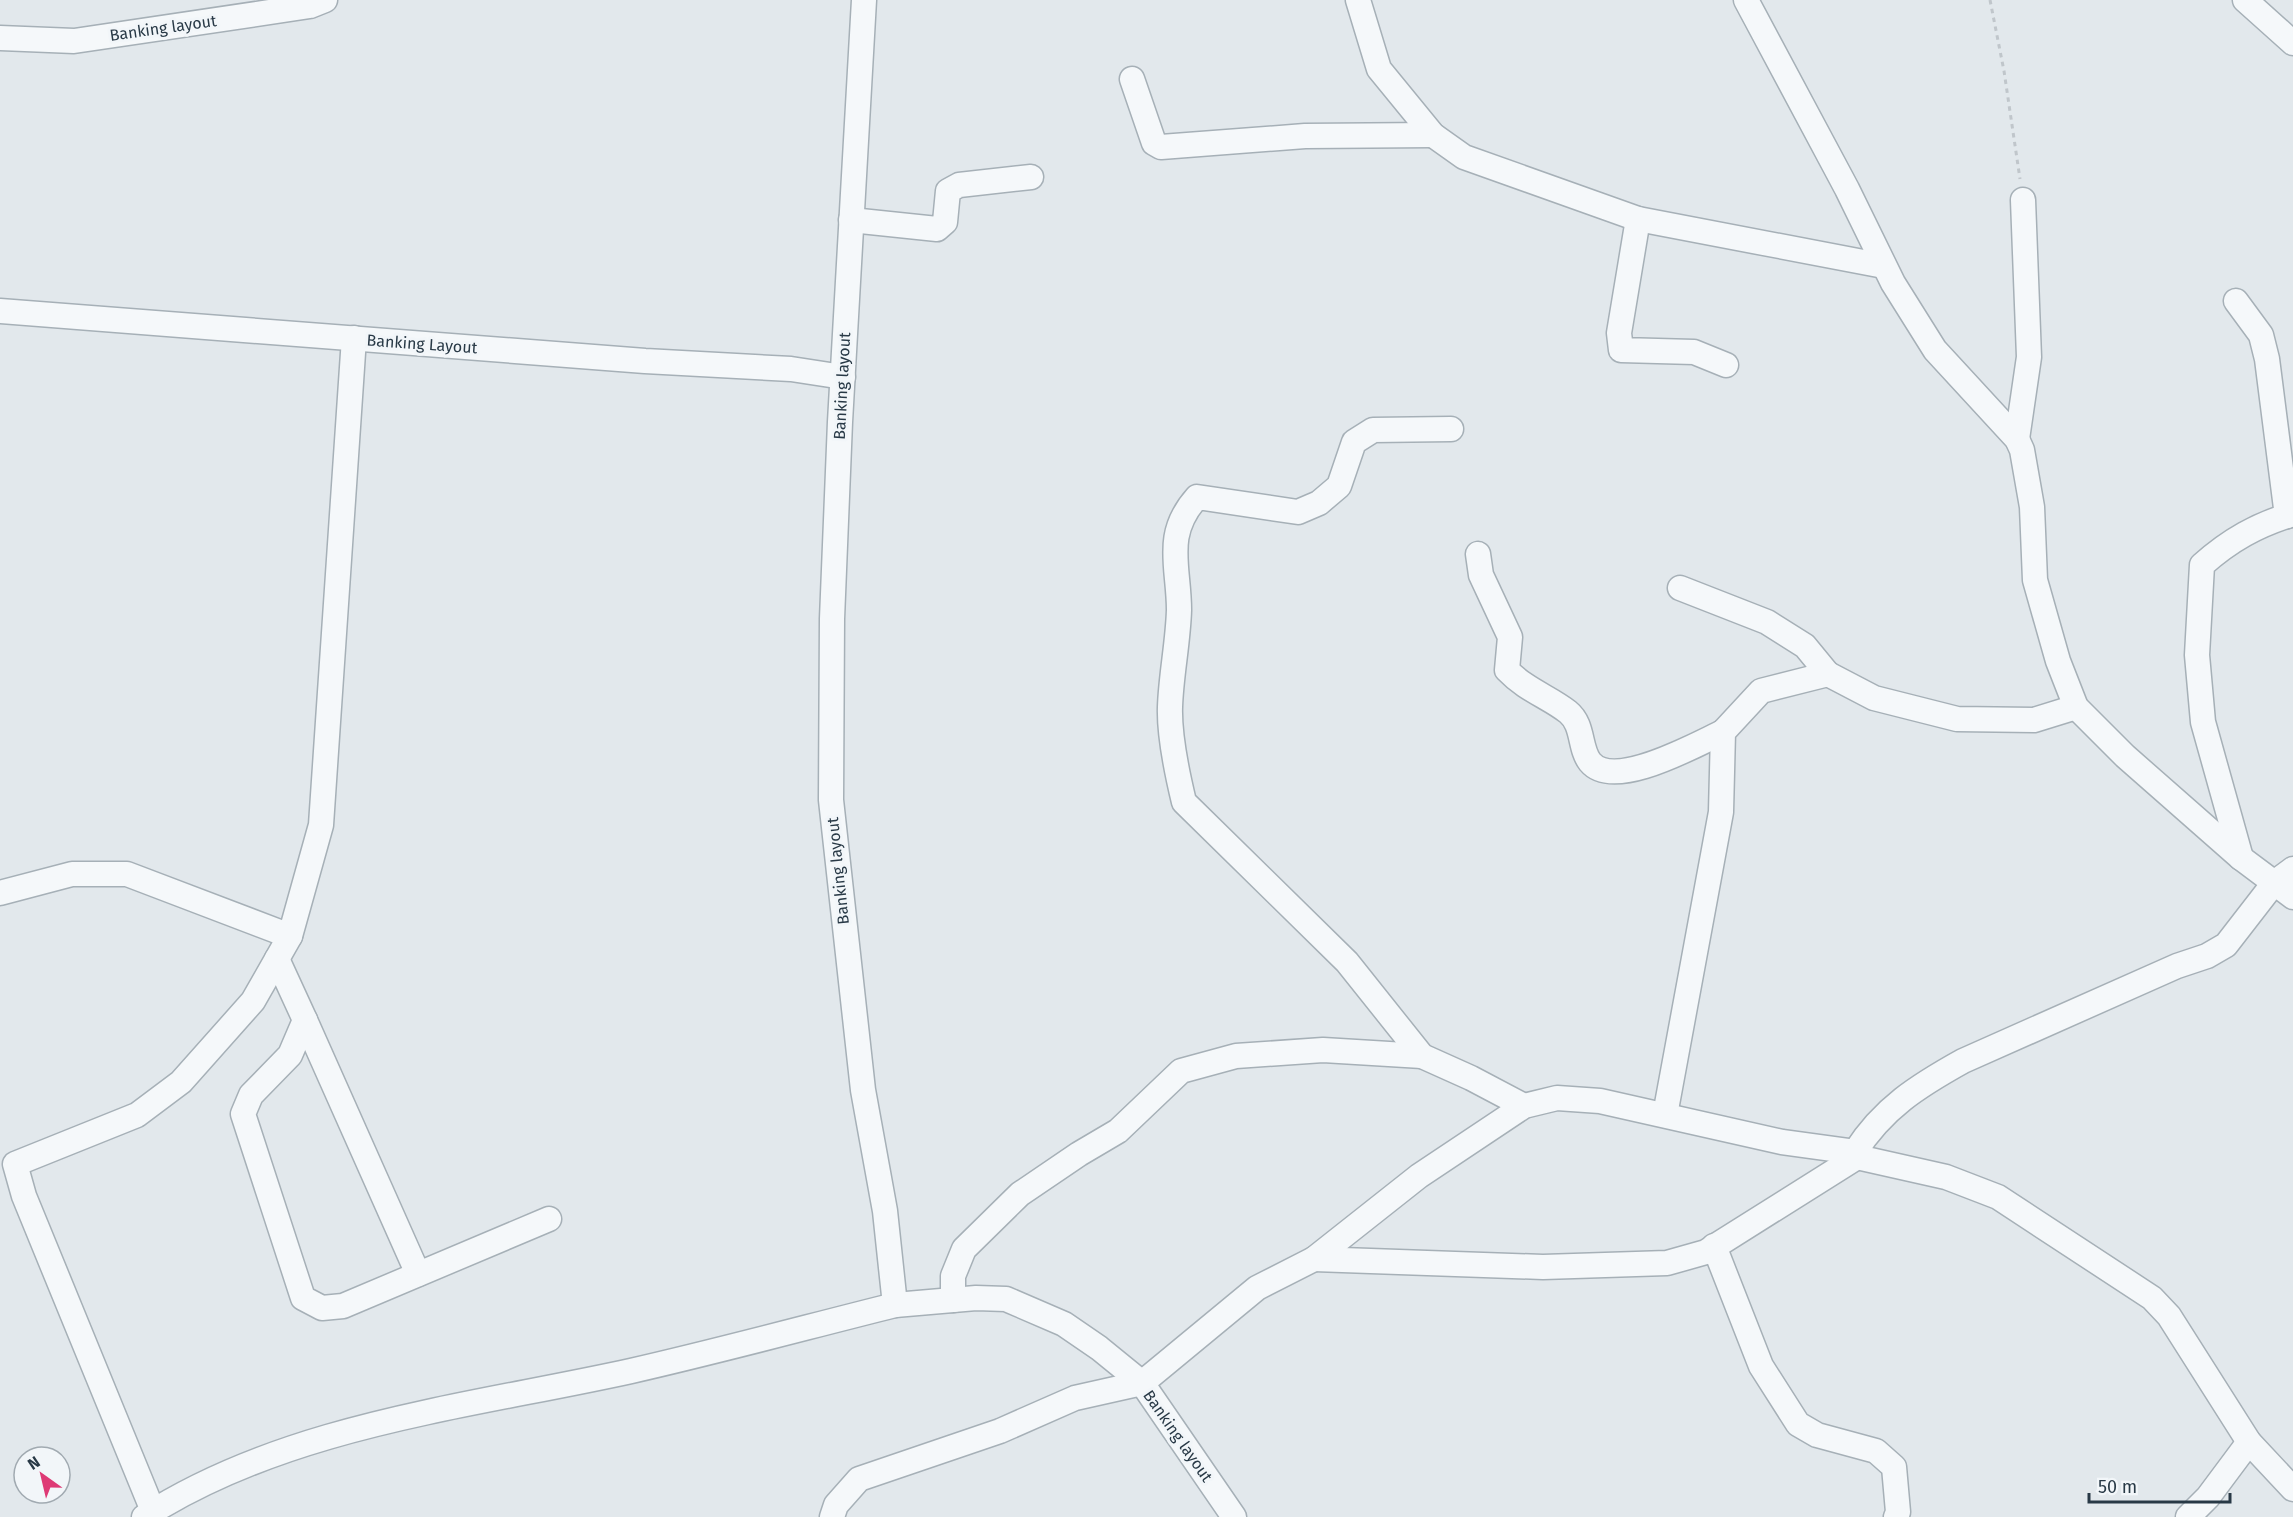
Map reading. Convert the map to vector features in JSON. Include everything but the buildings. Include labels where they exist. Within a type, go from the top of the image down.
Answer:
[{"type":"street","name":"Banking layout","points":[[864,0],[832,619],[831,800],[863,1090],[885,1211],[895,1305],[953,1300],[1006,1299],[1064,1324],[1099,1348],[1142,1383],[1234,1517]]},
{"type":"street","points":[[1359,0],[1380,69],[1433,135],[1464,157],[1638,219],[1884,266]]},
{"type":"street","points":[[1746,0],[1847,189],[1884,266],[1935,350],[2017,439],[2022,450],[2032,507],[2035,580],[2058,661],[2076,707],[2125,756],[2241,858],[2293,897]]},
{"type":"street","points":[[2245,0],[2293,43]]},
{"type":"street","name":"Banking layout","points":[[0,38],[74,41],[315,2]]},
{"type":"street","points":[[1132,79],[1154,143],[1161,147],[1305,135],[1433,135]]},
{"type":"street","points":[[851,220],[937,229],[945,222],[948,191],[959,185],[1031,177]]},
{"type":"street","points":[[2017,439],[2029,357],[2023,200]]},
{"type":"street","points":[[1638,219],[1619,333],[1621,350],[1686,351],[1726,365]]},
{"type":"street","points":[[2236,302],[2261,335],[2290,515],[2261,524],[2217,551],[2202,565],[2197,655],[2202,722],[2241,858]]},
{"type":"street","name":"Banking Layout","points":[[0,311],[645,361],[791,369],[843,377]]},
{"type":"street","points":[[354,338],[321,825],[290,936],[253,1001],[181,1082],[137,1115],[8,1166],[24,1196],[149,1514],[235,1468],[346,1433],[485,1398],[630,1371],[895,1305]]},
{"type":"street","points":[[1422,1056],[1347,962],[1184,802],[1178,778],[1170,709],[1179,609],[1174,560],[1182,514],[1197,497],[1298,512],[1319,503],[1339,486],[1354,442],[1373,430],[1451,429]]},
{"type":"street","points":[[1478,554],[1481,575],[1510,637],[1507,670],[1543,698],[1569,713],[1578,726],[1586,755],[1592,764],[1605,772],[1625,772],[1723,732],[1761,691],[1828,674]]},
{"type":"street","points":[[1680,588],[1767,622],[1805,646],[1828,674],[1874,698],[1958,719],[2034,720],[2076,707]]},
{"type":"street","points":[[1665,1115],[1721,812],[1723,732]]},
{"type":"street","points":[[1314,1259],[1543,1267],[1667,1263],[1706,1252],[1856,1155],[1872,1126],[1886,1111],[1931,1078],[1955,1065],[2177,966],[2207,956],[2226,945],[2274,883],[2293,869]]},
{"type":"street","points":[[0,893],[72,874],[127,874],[290,936]]},
{"type":"street","points":[[277,959],[418,1274]]},
{"type":"street","points":[[305,1020],[290,1054],[251,1095],[243,1114],[303,1298],[322,1308],[343,1306],[549,1219]]},
{"type":"street","points":[[953,1300],[953,1276],[964,1249],[1020,1194],[1118,1131],[1181,1071],[1236,1056],[1323,1050],[1422,1056],[1472,1078],[1524,1106]]},
{"type":"street","points":[[832,1517],[836,1505],[860,1479],[1000,1431],[1075,1398],[1142,1383],[1257,1288],[1314,1259],[1419,1176],[1524,1106],[1557,1098],[1600,1101],[1782,1142],[1856,1155],[1946,1177],[1998,1197],[2152,1298],[2169,1316],[2249,1442],[2293,1489]]},
{"type":"street","points":[[1714,1246],[1761,1366],[1798,1424],[1816,1435],[1876,1451],[1894,1467],[1898,1512],[1896,1517]]},
{"type":"street","points":[[2188,1517],[2208,1497],[2249,1442]]},
{"type":"path","points":[[1990,0],[2004,70],[2023,200]]}]
